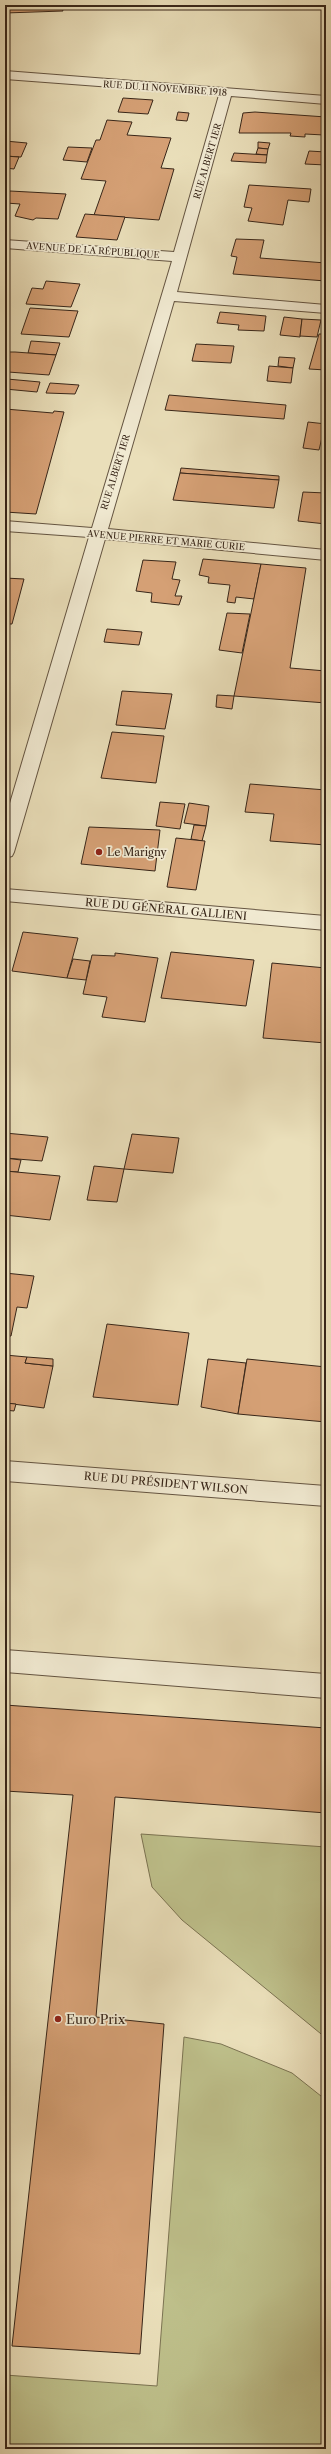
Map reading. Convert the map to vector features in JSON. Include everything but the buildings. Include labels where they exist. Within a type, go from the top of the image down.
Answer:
[{"type":"street","name":"RUE DU 11 NOVEMBRE 1918","points":[[5,76],[326,100]]},
{"type":"street","name":"RUE ALBERT 1ER","points":[[5,852],[180,257],[226,92]]},
{"type":"street","name":"AVENUE DE LA RÉPUBLIQUE","points":[[5,244],[180,257]]},
{"type":"street","points":[[168,296],[326,309]]},
{"type":"street","name":"AVENUE PIERRE ET MARIE CURIE","points":[[5,526],[98,533],[326,555]]},
{"type":"street","name":"RUE DU GÉNÉRAL GALLIENI","points":[[5,895],[326,923]]},
{"type":"street","name":"RUE DU PRÉSIDENT WILSON","points":[[5,1471],[326,1496]]},
{"type":"street","points":[[5,1661],[326,1686]]},
{"type":"green space","points":[[141,1834],[326,1847],[326,2038],[182,1920],[152,1887]]},
{"type":"green space","points":[[184,2037],[221,2044],[292,2073],[326,2100],[326,2449],[5,2449],[5,2375],[157,2386]]},
{"type":"place","name":"Le Marigny","points":[[99,852]]},
{"type":"place","name":"Euro Prix","points":[[58,2019]]}]
